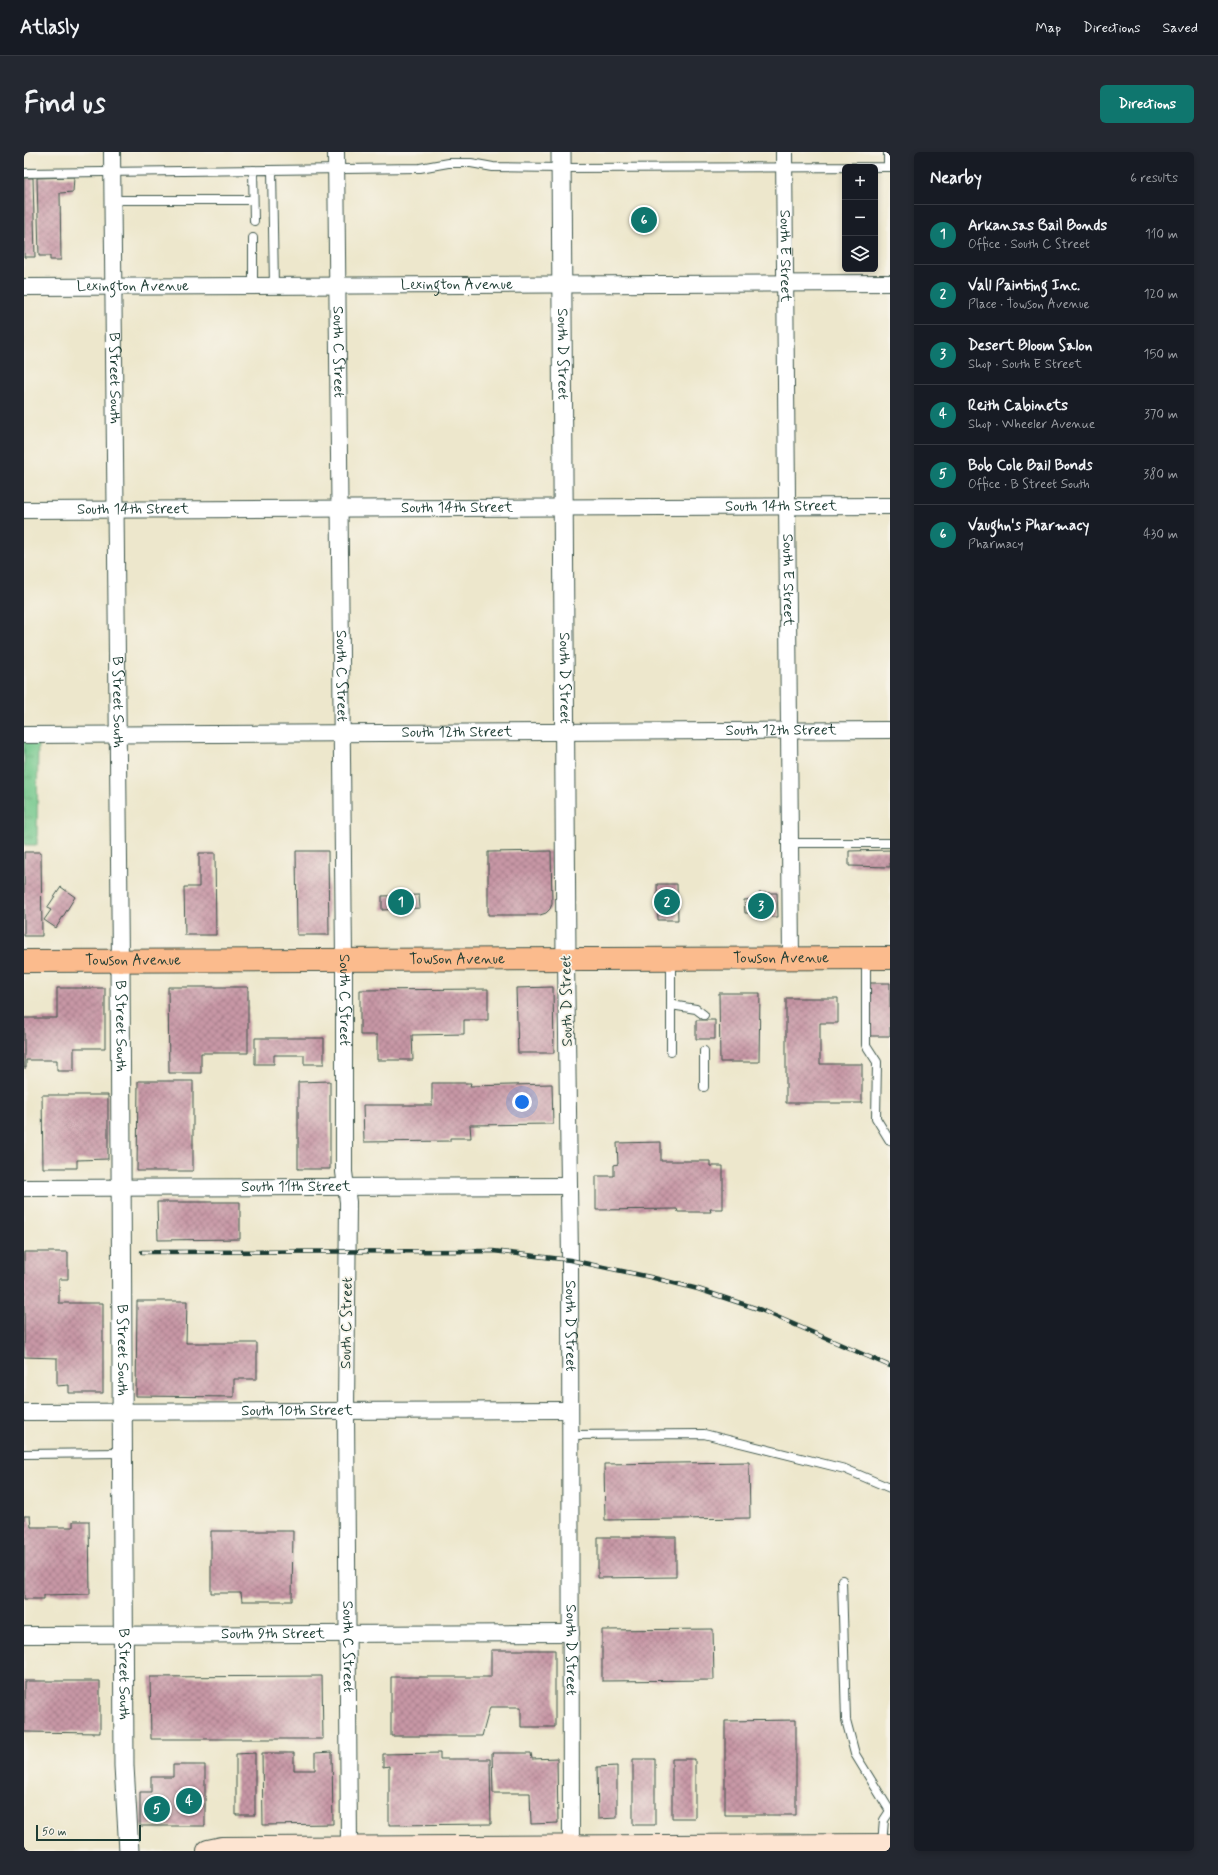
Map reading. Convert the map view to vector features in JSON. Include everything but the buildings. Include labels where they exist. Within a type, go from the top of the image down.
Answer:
[{"type":"main road","name":"Towson Avenue","points":[[24,961],[890,958]]},
{"type":"main road","points":[[208,1851],[222,1848],[796,1848],[886,1845]]},
{"type":"street","name":"B Street South","points":[[112,152],[122,1188],[124,1797],[129,1851]]},
{"type":"street","name":"South C Street","points":[[336,152],[344,960],[344,1172],[348,1202],[346,1410],[349,1847]]},
{"type":"street","name":"South D Street","points":[[561,160],[566,732],[566,960],[569,1186],[571,1849]]},
{"type":"street","name":"South E Street","points":[[784,160],[791,959]]},
{"type":"street","name":"Lexington Avenue","points":[[24,287],[890,283]]},
{"type":"street","name":"South 14th Street","points":[[24,510],[890,506]]},
{"type":"street","name":"South 12th Street","points":[[24,734],[890,730]]},
{"type":"street","name":"South 11th Street","points":[[24,1188],[569,1186]]},
{"type":"street","name":"South 10th Street","points":[[24,1412],[570,1410]]},
{"type":"street","name":"South 9th Street","points":[[24,1635],[571,1633]]},
{"type":"lane","points":[[24,172],[420,168],[448,163],[471,163],[493,167],[561,160],[784,160],[889,167],[888,152]]},
{"type":"lane","points":[[253,170],[254,221]]},
{"type":"lane","points":[[272,170],[274,286]]},
{"type":"lane","points":[[113,200],[253,200]]},
{"type":"lane","points":[[253,238],[254,286]]},
{"type":"lane","points":[[791,843],[890,842]]},
{"type":"lane","points":[[866,958],[866,1045],[877,1062],[876,1118],[890,1141]]},
{"type":"lane","points":[[671,1051],[672,959]]},
{"type":"lane","points":[[671,1005],[696,1009],[704,1015]]},
{"type":"lane","points":[[704,1051],[704,1087]]},
{"type":"lane","points":[[570,1435],[704,1434],[845,1469],[890,1488]]},
{"type":"lane","points":[[24,1454],[123,1453]]},
{"type":"lane","points":[[842,1580],[846,1720],[855,1754],[890,1811],[884,1820],[886,1845]]},
{"type":"green space","points":[[38,734],[37,845],[24,845],[24,735]]},
{"type":"railway","points":[[142,1252],[493,1251],[570,1260],[698,1289],[761,1310],[890,1366]]},
{"type":"place","name":"Vaughn's Pharmacy","points":[[644,220]]},
{"type":"place","name":"Arkansas Bail Bonds","points":[[401,902]]},
{"type":"place","name":"Vall Painting Inc.","points":[[667,902]]},
{"type":"place","name":"Desert Bloom Salon","points":[[761,906]]},
{"type":"place","name":"Reith Cabinets","points":[[189,1801]]},
{"type":"place","name":"Bob Cole Bail Bonds","points":[[157,1809]]}]
